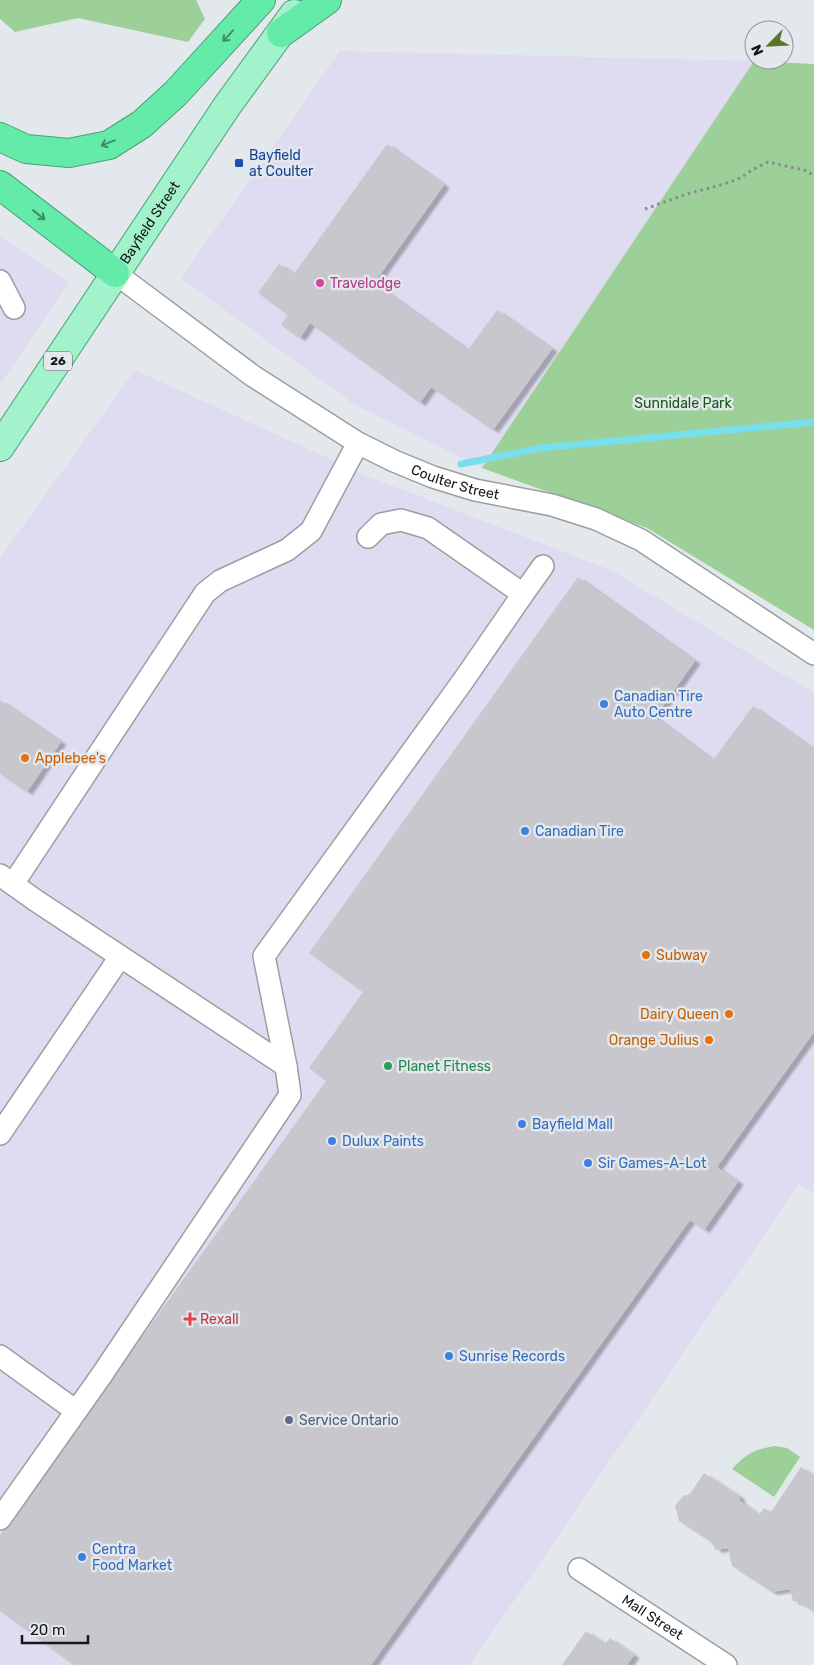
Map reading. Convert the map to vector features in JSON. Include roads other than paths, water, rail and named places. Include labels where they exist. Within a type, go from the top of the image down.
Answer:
[{"type":"highway","points":[[0,137],[26,149],[69,153],[109,145],[142,124],[176,93],[261,0]]},
{"type":"highway","points":[[280,33],[328,0]]},
{"type":"highway","points":[[0,185],[115,274]]},
{"type":"main road","name":"Bayfield Street","points":[[0,447],[227,106],[304,0]]},
{"type":"street","name":"Coulter Street","points":[[115,274],[253,376],[358,443],[394,461],[433,477],[475,490],[552,505],[596,519],[614,527],[641,540],[814,654]]},
{"type":"street","points":[[0,281],[14,308]]},
{"type":"street","points":[[286,1066],[7,880],[205,593],[220,581],[287,550],[312,531],[358,443]]},
{"type":"street","points":[[368,537],[381,524],[401,520],[428,528],[523,594]]},
{"type":"street","points":[[0,1519],[102,1376],[290,1095],[264,956],[463,681],[543,566]]},
{"type":"street","points":[[0,1134],[120,957]]},
{"type":"street","points":[[0,1356],[76,1411]]},
{"type":"street","name":"Mall Street","points":[[579,1569],[726,1665]]},
{"type":"waterway","points":[[461,464],[541,448],[814,422]]},
{"type":"place","name":"Bayfield at Coulter","points":[[239,163]]},
{"type":"place","name":"Travelodge","points":[[320,283]]},
{"type":"place","name":"Canadian Tire Auto Centre","points":[[604,704]]},
{"type":"place","name":"Applebee's","points":[[25,758]]},
{"type":"place","name":"Canadian Tire","points":[[525,831]]},
{"type":"place","name":"Subway","points":[[646,955]]},
{"type":"place","name":"Dairy Queen","points":[[729,1014]]},
{"type":"place","name":"Orange Julius","points":[[709,1040]]},
{"type":"place","name":"Planet Fitness","points":[[388,1066]]},
{"type":"place","name":"Bayfield Mall","points":[[522,1124]]},
{"type":"place","name":"Dulux Paints","points":[[332,1141]]},
{"type":"place","name":"Sir Games-A-Lot","points":[[588,1163]]},
{"type":"place","name":"Rexall","points":[[190,1319]]},
{"type":"place","name":"Sunrise Records","points":[[449,1356]]},
{"type":"place","name":"Service Ontario","points":[[289,1420]]},
{"type":"place","name":"Centra Food Market","points":[[82,1557]]},
{"type":"park label","name":"Sunnidale Park","points":[[683,403]]}]
